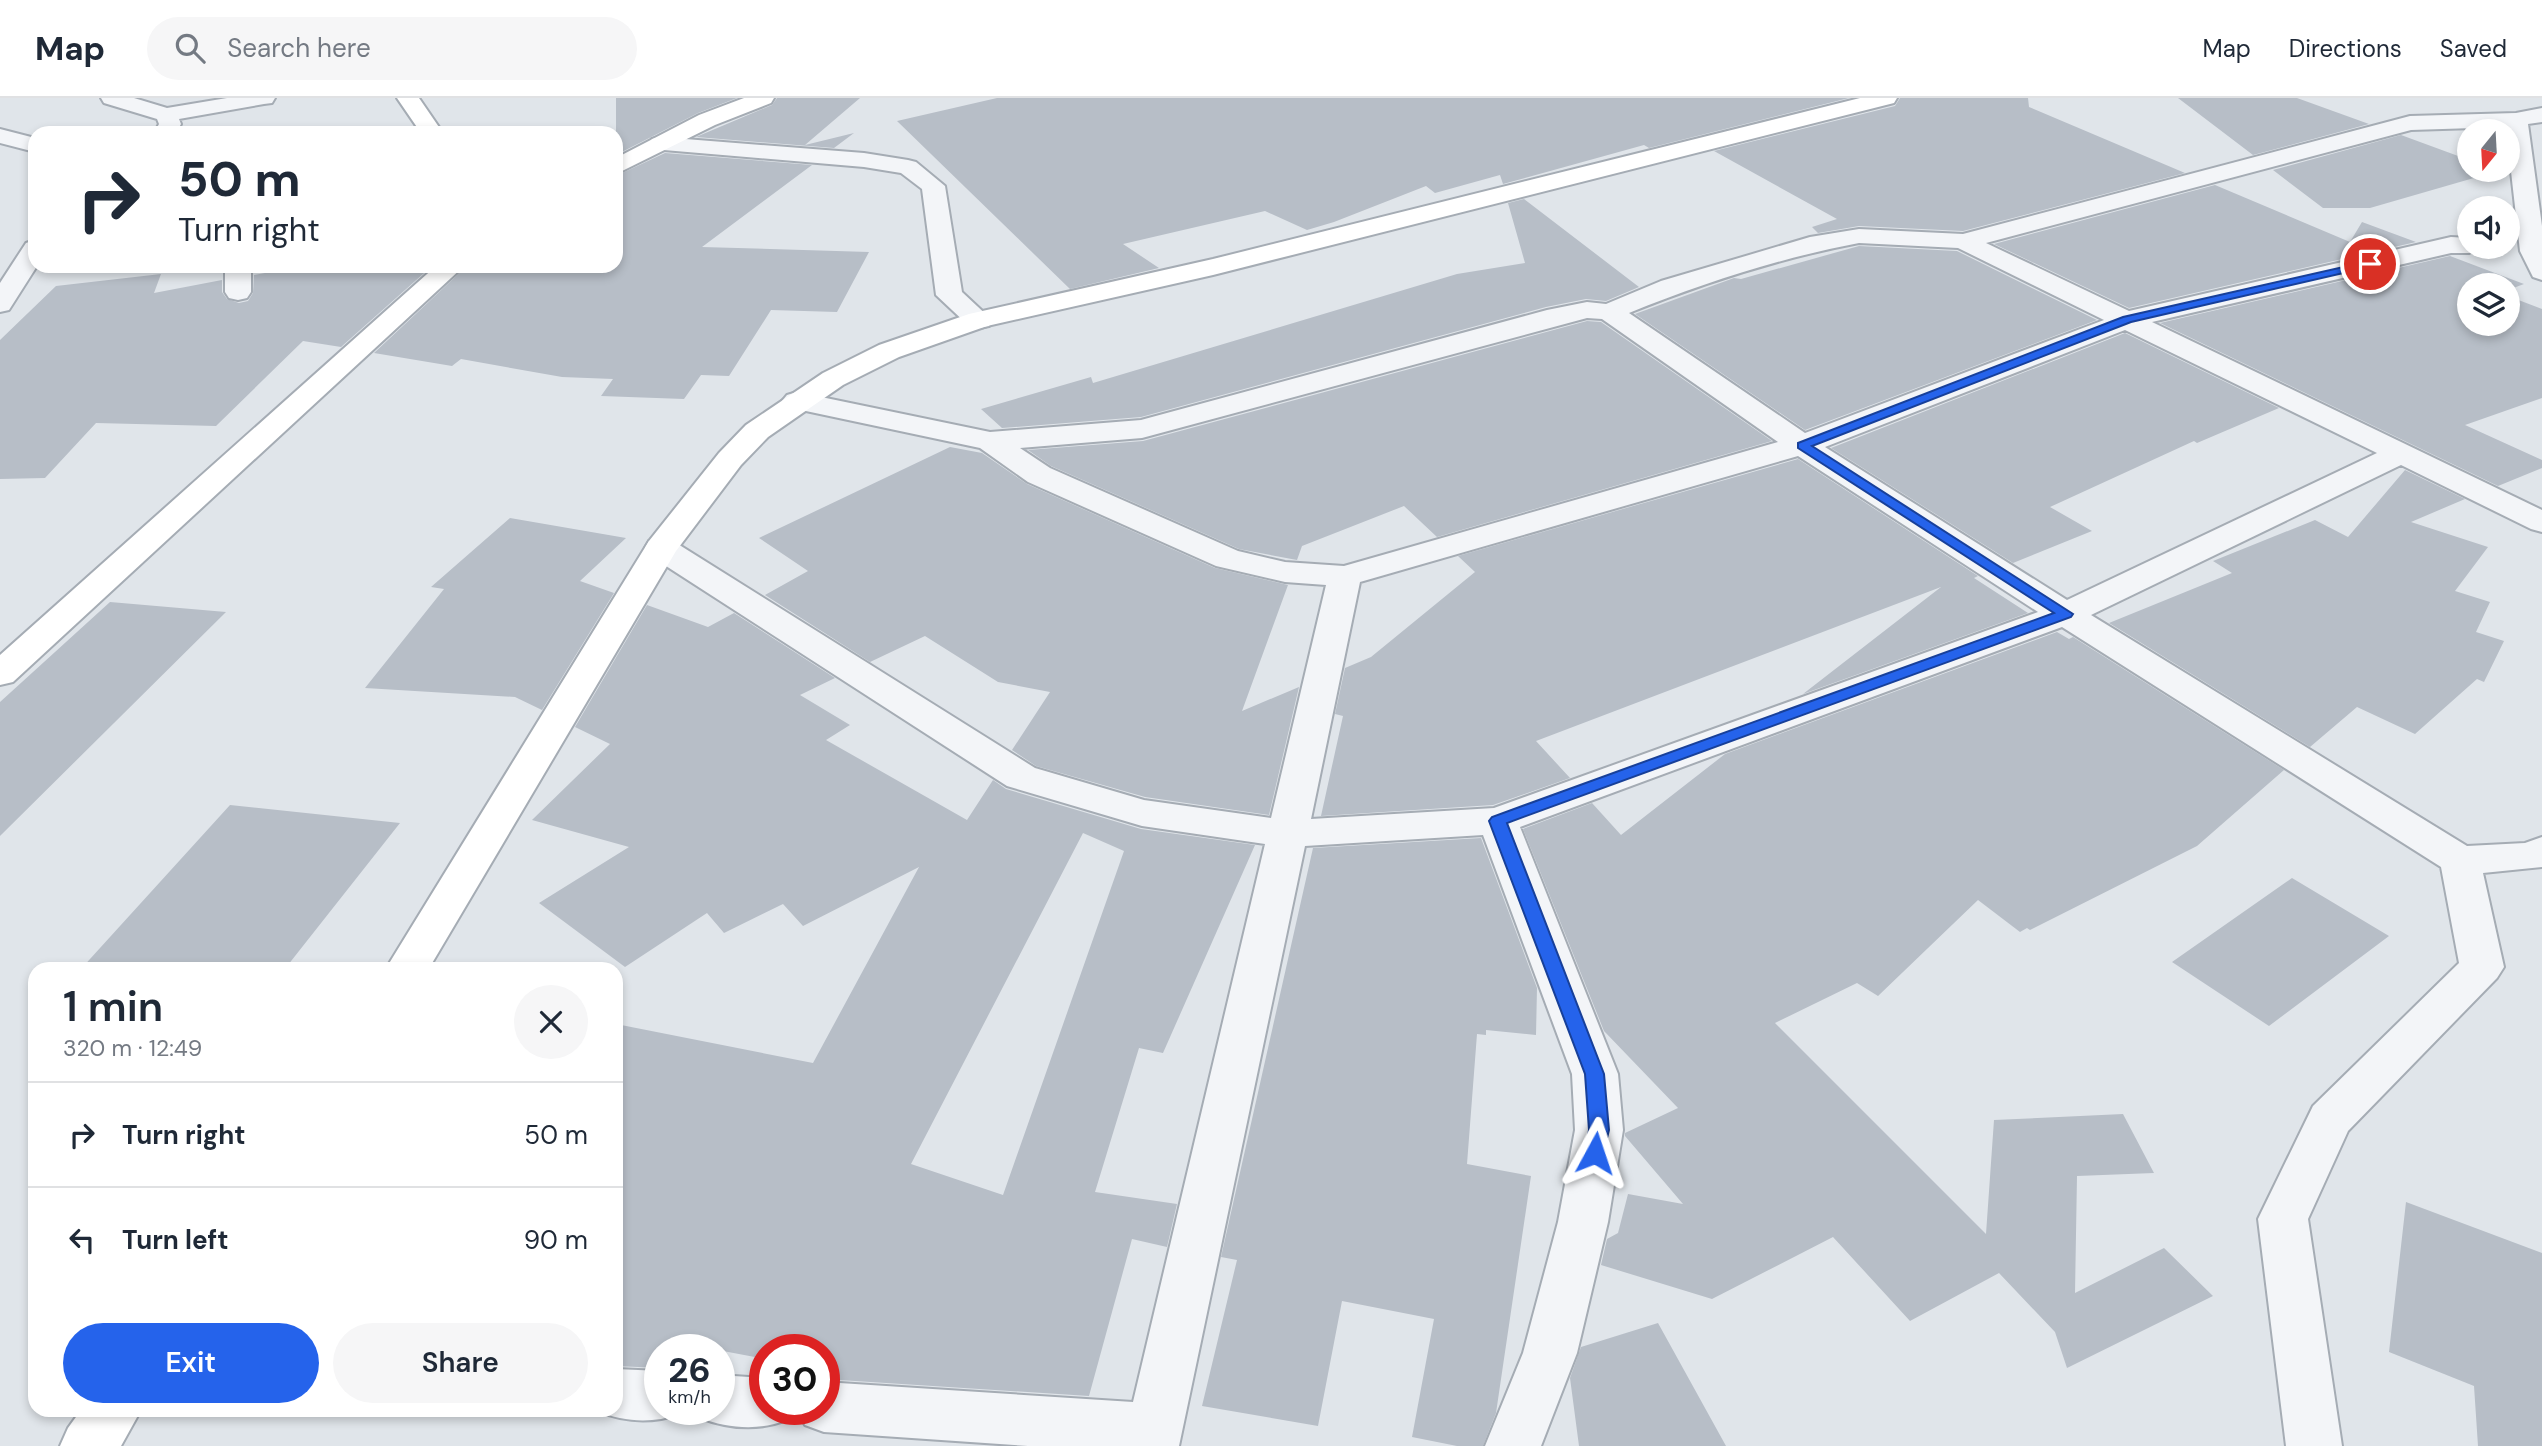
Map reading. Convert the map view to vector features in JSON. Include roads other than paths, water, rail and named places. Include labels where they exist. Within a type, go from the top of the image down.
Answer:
[{"type":"street","points":[[112,98],[166,124],[230,114],[264,98]]},
{"type":"street","points":[[408,98],[427,126]]},
{"type":"street","points":[[623,163],[707,120],[763,98]]},
{"type":"street","points":[[411,962],[661,548],[730,458],[757,431],[797,401],[833,379],[889,351],[979,320],[1213,267],[1885,98]]},
{"type":"street","points":[[2520,119],[2542,116]]},
{"type":"street","points":[[797,401],[990,441],[1142,429],[1556,316],[1587,310],[1609,312],[1670,288],[1810,245],[1859,236],[1963,241],[2410,123],[2457,122]]},
{"type":"street","points":[[0,136],[28,143]]},
{"type":"street","points":[[660,144],[864,160],[908,167],[933,186],[949,295],[979,320]]},
{"type":"street","points":[[2520,146],[2538,261]]},
{"type":"street","points":[[1963,241],[2542,522]]},
{"type":"street","points":[[990,441],[1039,475],[1228,559],[1285,572],[1345,576],[1802,445],[2127,320],[2457,245]]},
{"type":"street","points":[[2520,253],[2538,261]]},
{"type":"street","points":[[0,304],[28,259]]},
{"type":"street","points":[[238,273],[238,292]]},
{"type":"street","points":[[0,674],[443,273]]},
{"type":"street","points":[[1609,312],[1802,445],[2066,614],[2460,860],[2532,856],[2542,851]]},
{"type":"street","points":[[661,548],[1021,777],[1142,813],[1287,834],[1498,821],[2066,614],[2400,454]]},
{"type":"street","points":[[840,1409],[1152,1438],[1345,576]]},
{"type":"street","points":[[1498,821],[1595,1074],[1599,1130],[1583,1222],[1550,1353],[1513,1446]]},
{"type":"street","points":[[2314,1446],[2283,1219],[2330,1119],[2482,967],[2460,860]]},
{"type":"street","points":[[623,1394],[644,1395]]},
{"type":"street","points":[[88,1446],[109,1417]]}]
